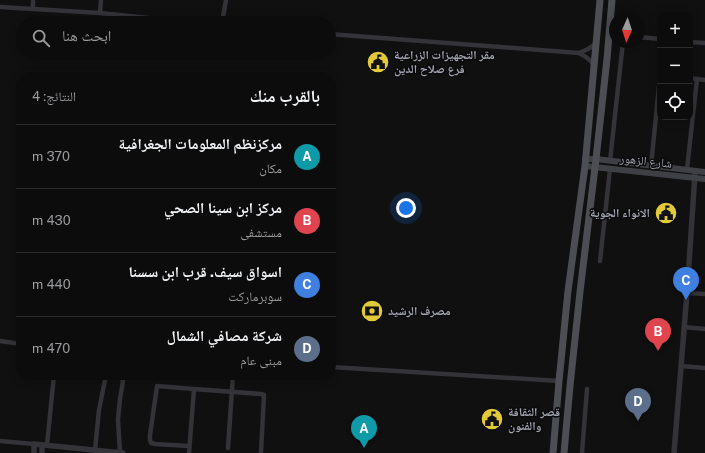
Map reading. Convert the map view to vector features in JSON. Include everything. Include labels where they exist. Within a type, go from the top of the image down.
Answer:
[{"type":"main road","points":[[553,453],[568,291],[585,166],[600,0]]},
{"type":"main road","points":[[612,0],[612,12]]},
{"type":"main road","points":[[564,453],[580,292],[610,48]]},
{"type":"main road","name":"شارع الزهور","points":[[585,158],[687,170],[705,179]]},
{"type":"main road","name":"شارع الزهور","points":[[585,166],[695,174],[705,172]]},
{"type":"street","points":[[32,9],[33,0]]},
{"type":"street","points":[[100,13],[101,0]]},
{"type":"street","points":[[223,16],[226,0]]},
{"type":"street","points":[[0,7],[129,16]]},
{"type":"street","points":[[336,35],[579,53],[588,58],[594,65]]},
{"type":"street","points":[[645,38],[657,39]]},
{"type":"street","points":[[693,42],[705,43]]},
{"type":"street","points":[[579,53],[596,44]]},
{"type":"street","points":[[610,161],[622,48]]},
{"type":"street","points":[[693,78],[705,80]]},
{"type":"street","points":[[687,170],[697,79]]},
{"type":"street","points":[[651,166],[659,84]]},
{"type":"street","points":[[600,261],[610,169]]},
{"type":"street","points":[[674,453],[695,174]]},
{"type":"street","points":[[687,293],[705,294]]},
{"type":"street","points":[[684,327],[705,329]]},
{"type":"street","points":[[0,341],[16,343]]},
{"type":"street","points":[[681,366],[705,368]]},
{"type":"street","points":[[336,367],[559,381]]},
{"type":"street","points":[[42,453],[45,445],[53,380]]},
{"type":"street","points":[[95,450],[99,410],[105,380]]},
{"type":"street","points":[[0,442],[121,453],[118,419],[123,380]]},
{"type":"street","points":[[228,448],[233,380]]},
{"type":"street","points":[[189,446],[155,444],[150,440],[157,386],[232,391],[264,395],[261,452]]},
{"type":"street","points":[[189,453],[194,389]]},
{"type":"street","points":[[582,453],[588,389]]},
{"type":"street","points":[[34,444],[34,453]]},
{"type":"place","name":"مقر التجهيزات الزراعية فرع صلاح الدين","points":[[378,62]]},
{"type":"place","name":"الانواء الجوية","points":[[666,213]]},
{"type":"place","name":"اسواق سيف. قرب ابن سسنا","points":[[686,300]]},
{"type":"place","name":"مصرف الرشيد","points":[[372,311]]},
{"type":"place","name":"مركز ابن سينا الصحي","points":[[658,351]]},
{"type":"place","name":"قصر الثقافة والفنون","points":[[492,419]]},
{"type":"place","name":"شركة مصافي الشمال","points":[[638,421]]},
{"type":"place","name":"مركزنظم المعلومات الجغرافية","points":[[364,448]]}]
